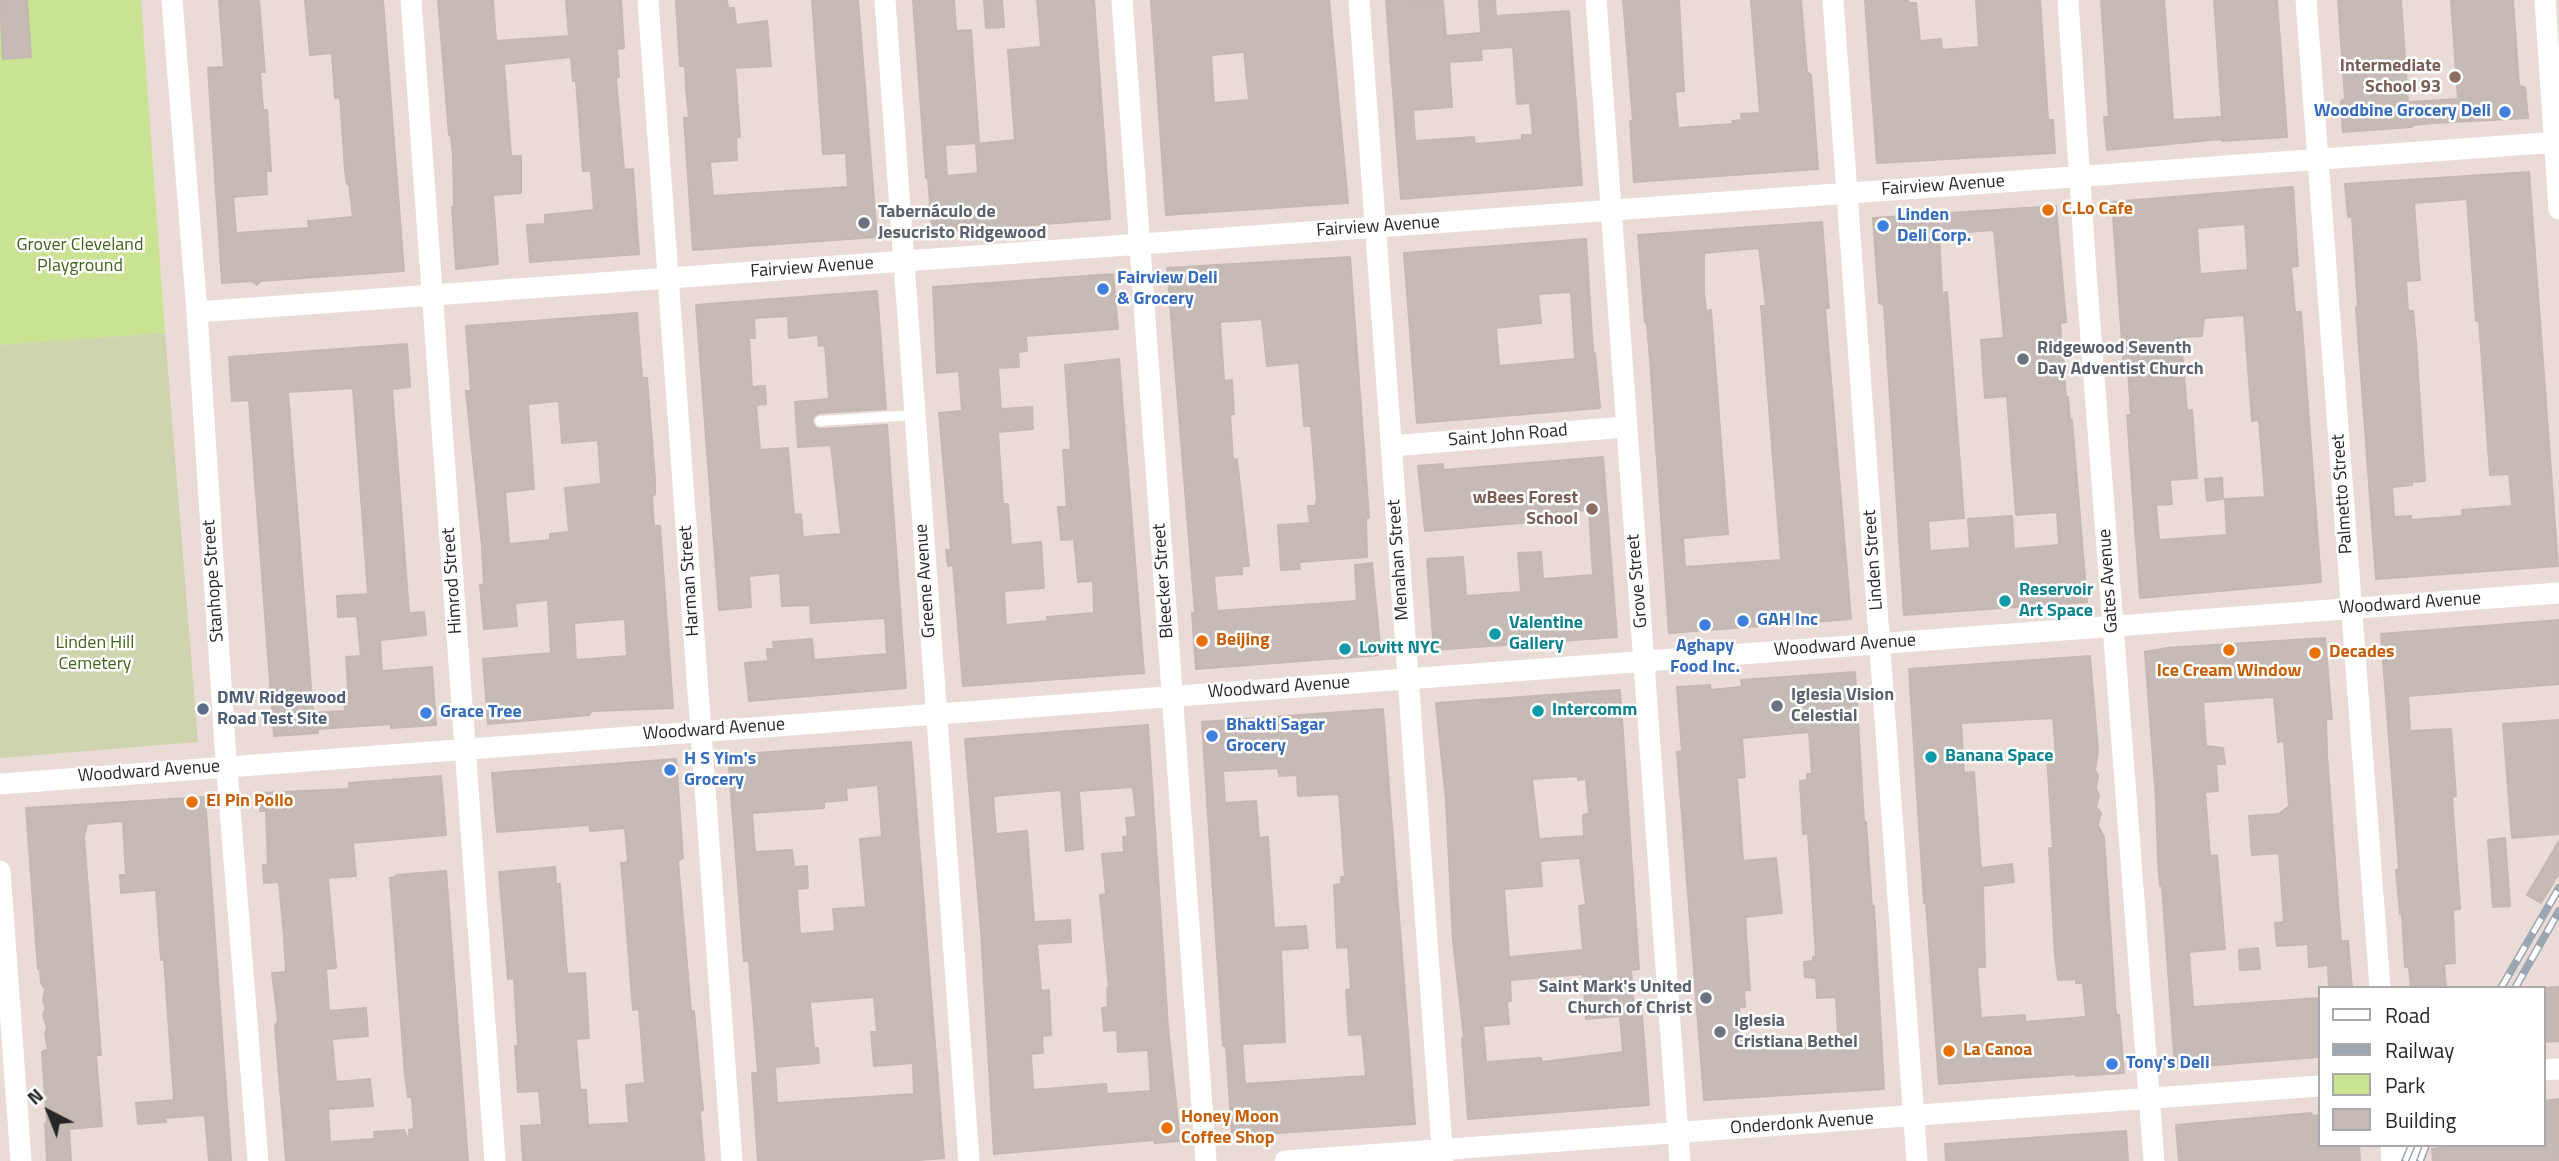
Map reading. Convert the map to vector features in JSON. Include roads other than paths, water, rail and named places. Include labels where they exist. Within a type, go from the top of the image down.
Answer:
[{"type":"street","name":"Stanhope Street","points":[[172,0],[258,1161]]},
{"type":"street","name":"Himrod Street","points":[[411,0],[495,1161]]},
{"type":"street","name":"Harman Street","points":[[648,0],[732,1161]]},
{"type":"street","name":"Greene Avenue","points":[[884,0],[969,1161]]},
{"type":"street","name":"Bleecker Street","points":[[1122,0],[1206,1161]]},
{"type":"street","name":"Menahan Street","points":[[1359,0],[1442,1155]]},
{"type":"street","name":"Grove Street","points":[[1596,0],[1680,1161]]},
{"type":"street","name":"Linden Street","points":[[1833,0],[1917,1161]]},
{"type":"street","name":"Gates Avenue","points":[[2068,0],[2112,626],[2154,1161]]},
{"type":"street","name":"Palmetto Street","points":[[2306,0],[2379,986]]},
{"type":"street","points":[[2544,0],[2557,142],[2559,209]]},
{"type":"street","name":"Fairview Avenue","points":[[197,312],[2557,142]]},
{"type":"street","name":"Saint John Road","points":[[1391,446],[1625,427]]},
{"type":"street","name":"Woodward Avenue","points":[[0,784],[2559,593]]},
{"type":"street","points":[[0,871],[21,1161]]},
{"type":"street","name":"Onderdonk Avenue","points":[[1285,1161],[1442,1155],[1678,1132],[2318,1086]]},
{"type":"lane","points":[[820,421],[914,415]]},
{"type":"railway","points":[[2502,986],[2559,888]]},
{"type":"railway","points":[[2516,986],[2559,911]]},
{"type":"railway","points":[[2405,1161],[2411,1147]]},
{"type":"railway","points":[[2420,1161],[2425,1147]]},
{"type":"place","name":"Intermediate School 93","points":[[2455,77]]},
{"type":"place","name":"Woodbine Grocery Deli","points":[[2505,112]]},
{"type":"place","name":"C.Lo Cafe","points":[[2048,210]]},
{"type":"place","name":"Tabernáculo de Jesucristo Ridgewood","points":[[864,223]]},
{"type":"place","name":"Linden Deli Corp.","points":[[1883,226]]},
{"type":"place","name":"Fairview Deli & Grocery","points":[[1103,289]]},
{"type":"place","name":"Ridgewood Seventh Day Adventist Church","points":[[2023,359]]},
{"type":"place","name":"wBees Forest School","points":[[1592,509]]},
{"type":"place","name":"Reservoir Art Space","points":[[2005,601]]},
{"type":"place","name":"GAH Inc","points":[[1743,621]]},
{"type":"place","name":"Aghapy Food Inc.","points":[[1705,625]]},
{"type":"place","name":"Valentine Gallery","points":[[1495,634]]},
{"type":"place","name":"Beijing","points":[[1202,641]]},
{"type":"place","name":"Lovitt NYC","points":[[1345,649]]},
{"type":"place","name":"Ice Cream Window","points":[[2229,650]]},
{"type":"place","name":"Decades","points":[[2315,653]]},
{"type":"place","name":"Iglesia Vision Celestial","points":[[1777,706]]},
{"type":"place","name":"DMV Ridgewood Road Test Site","points":[[203,709]]},
{"type":"place","name":"Intercomm","points":[[1538,711]]},
{"type":"place","name":"Grace Tree","points":[[426,713]]},
{"type":"place","name":"Bhakti Sagar Grocery","points":[[1212,736]]},
{"type":"place","name":"Banana Space","points":[[1931,757]]},
{"type":"place","name":"H S Yim's Grocery","points":[[670,770]]},
{"type":"place","name":"El Pin Pollo","points":[[192,802]]},
{"type":"place","name":"Saint Mark's United Church of Christ","points":[[1706,998]]},
{"type":"place","name":"Iglesia Cristiana Bethel","points":[[1720,1032]]},
{"type":"place","name":"La Canoa","points":[[1949,1051]]},
{"type":"place","name":"Tony's Deli","points":[[2112,1064]]},
{"type":"place","name":"Honey Moon Coffee Shop","points":[[1167,1128]]},
{"type":"park label","name":"Grover Cleveland Playground","points":[[80,256]]},
{"type":"park label","name":"Linden Hill Cemetery","points":[[95,654]]}]
